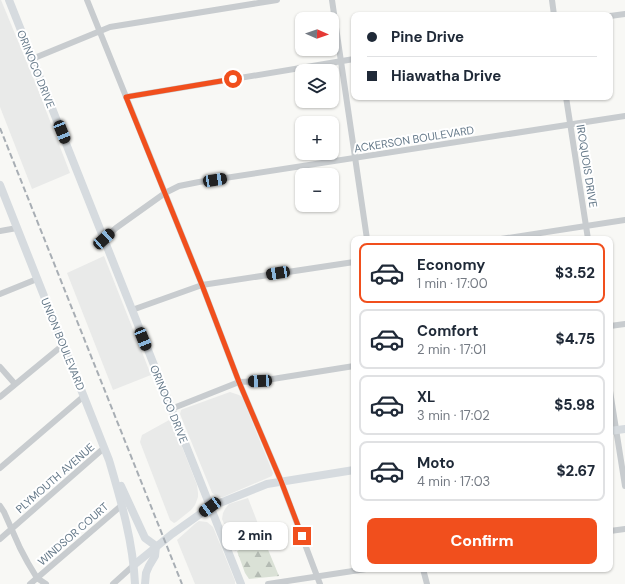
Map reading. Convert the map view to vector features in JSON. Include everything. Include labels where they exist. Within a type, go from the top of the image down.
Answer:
[{"type":"street","name":"ORINOCO DRIVE","points":[[9,0],[241,584]]},
{"type":"street","points":[[87,0],[202,285],[239,382],[281,481],[320,584]]},
{"type":"street","points":[[32,59],[110,27],[277,0]]},
{"type":"street","points":[[332,0],[367,236]]},
{"type":"street","points":[[552,0],[554,12]]},
{"type":"street","points":[[613,16],[625,14]]},
{"type":"street","points":[[126,97],[351,59]]},
{"type":"street","name":"IROQUOIS DRIVE","points":[[566,100],[588,236]]},
{"type":"street","name":"ACKERSON BOULEVARD","points":[[104,239],[116,228],[165,193],[179,186],[625,116]]},
{"type":"street","name":"UNION BOULEVARD","points":[[0,185],[109,460],[122,505],[134,564]]},
{"type":"street","points":[[521,236],[625,220]]},
{"type":"street","points":[[0,231],[17,228]]},
{"type":"street","points":[[132,310],[202,285],[351,262]]},
{"type":"street","points":[[0,294],[37,279]]},
{"type":"street","points":[[613,326],[625,324]]},
{"type":"street","points":[[0,397],[63,345]]},
{"type":"street","points":[[171,409],[239,382],[260,381],[351,366]]},
{"type":"street","points":[[0,367],[15,384]]},
{"type":"street","points":[[0,468],[84,396]]},
{"type":"street","points":[[625,428],[613,430],[625,486]]},
{"type":"street","name":"PLYMOUTH AVENUE","points":[[0,539],[104,448]]},
{"type":"street","points":[[109,460],[145,538],[156,546]]},
{"type":"street","points":[[112,584],[156,546],[210,507],[267,484],[351,470]]},
{"type":"street","name":"WINDSOR COURT","points":[[30,584],[122,505]]},
{"type":"street","points":[[0,506],[20,548],[37,578],[46,584]]},
{"type":"street","points":[[613,531],[625,529]]},
{"type":"street","points":[[145,584],[146,573],[155,556],[156,546]]},
{"type":"street","points":[[134,564],[135,584]]},
{"type":"street","points":[[268,584],[351,571]]},
{"type":"street","points":[[424,572],[427,584]]},
{"type":"shaded area","points":[[0,0],[37,87],[70,173],[32,189],[0,107]]},
{"type":"shaded area","points":[[104,256],[151,375],[113,390],[67,273]]},
{"type":"shaded area","points":[[230,392],[242,397],[273,473],[272,476],[223,497],[219,497],[212,493],[180,414],[181,410],[183,409]]},
{"type":"shaded area","points":[[171,419],[197,485],[198,493],[195,505],[191,510],[174,523],[170,520],[140,442],[142,435]]},
{"type":"shaded area","points":[[248,498],[264,539],[235,551],[222,519],[223,513],[229,504]]},
{"type":"shaded area","points":[[199,521],[207,522],[213,527],[235,584],[195,584],[177,540]]},
{"type":"green space","points":[[264,540],[279,576],[249,579],[245,573],[237,551]]},
{"type":"railway","points":[[0,128],[182,584]]},
{"type":"route","points":[[233,79],[126,97],[302,536]]}]
